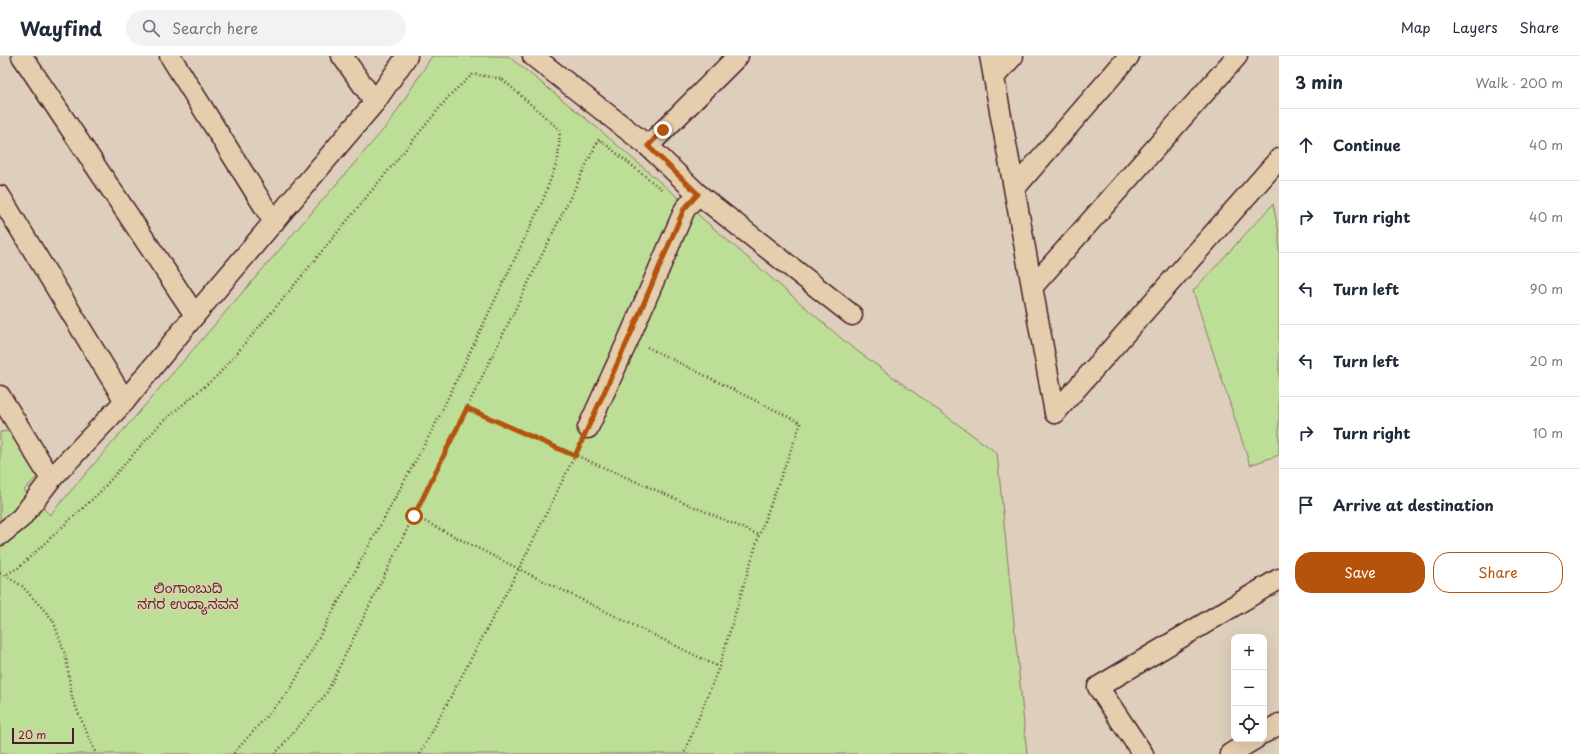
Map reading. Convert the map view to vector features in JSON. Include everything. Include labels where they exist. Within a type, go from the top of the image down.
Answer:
[{"type":"street","points":[[22,56],[194,314]]},
{"type":"street","points":[[170,56],[274,222]]},
{"type":"street","points":[[342,56],[375,102]]},
{"type":"street","points":[[0,535],[21,518],[46,486],[125,401],[194,314],[375,102],[407,56]]},
{"type":"street","points":[[533,56],[648,146],[698,194],[852,315]]},
{"type":"street","points":[[648,146],[738,56]]},
{"type":"street","points":[[990,56],[1055,413],[1279,159]]},
{"type":"street","points":[[994,77],[1013,56]]},
{"type":"street","points":[[1015,188],[1129,56]]},
{"type":"street","points":[[1033,286],[1237,56]]},
{"type":"street","points":[[588,428],[629,338],[684,209],[698,194]]},
{"type":"street","points":[[0,196],[125,401]]},
{"type":"street","points":[[0,396],[46,486]]},
{"type":"street","points":[[1143,754],[1098,687],[1279,579]]},
{"type":"street","points":[[1267,732],[1279,724]]},
{"type":"street","points":[[1230,754],[1250,742]]},
{"type":"path","points":[[5,575],[18,568],[99,493],[161,423],[218,375],[451,94],[473,74],[502,79],[560,130],[558,159],[543,200],[434,428],[290,690],[233,754]]},
{"type":"path","points":[[275,754],[326,694],[599,139],[684,209]]},
{"type":"path","points":[[629,338],[801,423],[759,535],[719,666],[684,754]]},
{"type":"path","points":[[467,408],[759,535]]},
{"type":"path","points":[[420,754],[519,570],[588,428]]},
{"type":"path","points":[[414,516],[519,570],[719,666]]},
{"type":"path","points":[[0,573],[22,586],[53,620],[66,657],[72,698],[95,748],[96,754]]},
{"type":"green space","name":"ಲಿಂಗಾಂಬುದಿ ನಗರ ಉದ್ಯಾನವನ","points":[[432,56],[508,56],[595,126],[849,345],[997,453],[1027,754],[0,754],[0,432],[10,431],[40,474],[24,490],[50,515],[390,122]]},
{"type":"green space","points":[[1273,204],[1279,233],[1279,455],[1250,465],[1193,291]]},
{"type":"route","points":[[414,516],[467,408],[575,456],[629,338],[684,209],[698,194],[648,146],[663,130]]}]
